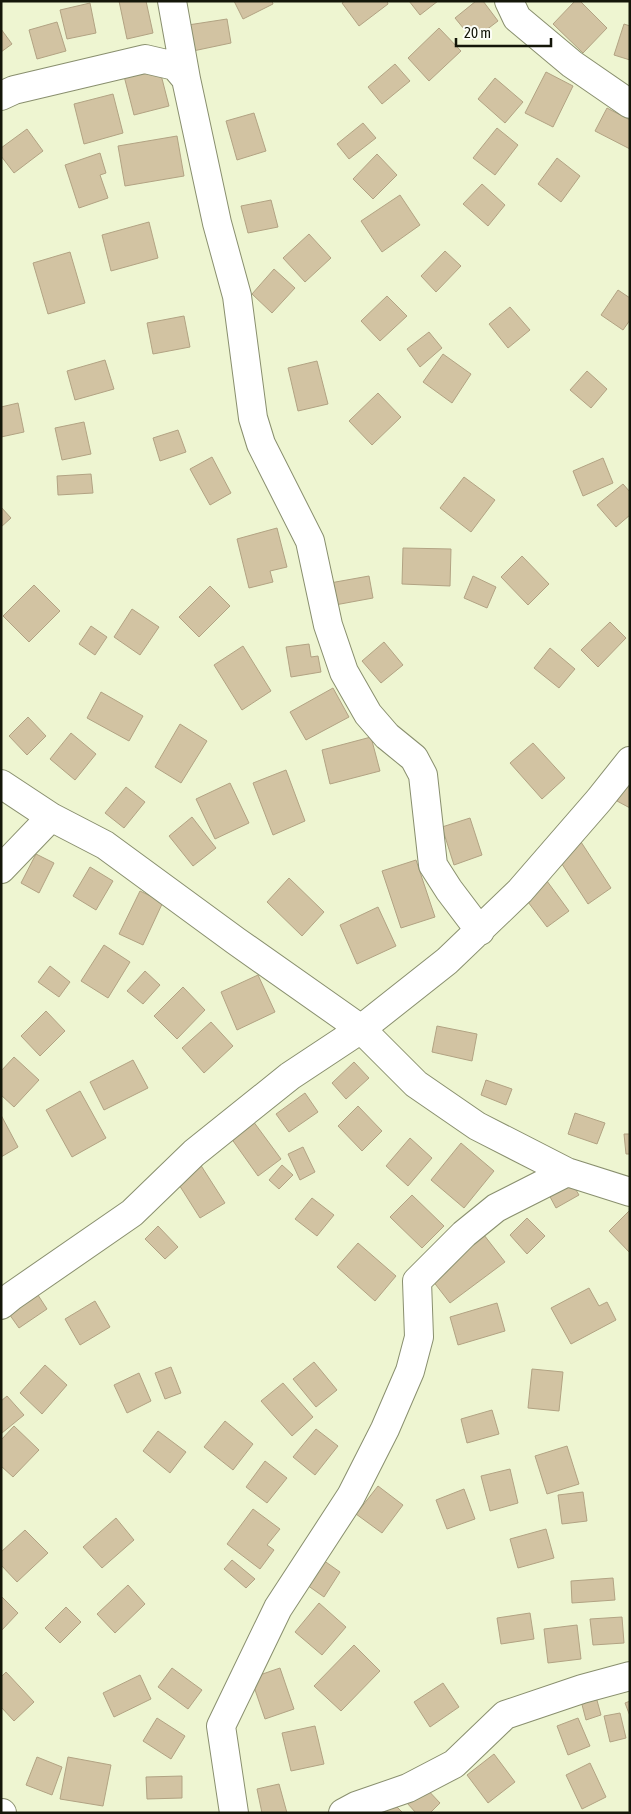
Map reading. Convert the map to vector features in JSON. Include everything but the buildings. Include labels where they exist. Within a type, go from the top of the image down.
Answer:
[{"type":"street","points":[[172,1],[186,79],[218,222],[237,296],[252,418],[258,435],[310,541],[328,625],[344,672],[368,714],[387,736],[414,758],[423,775],[433,865],[480,931]]},
{"type":"street","points":[[509,1],[517,18],[572,64],[630,104]]},
{"type":"street","points":[[1,96],[14,90],[145,59],[176,66],[186,79]]},
{"type":"street","points":[[1,1305],[132,1213],[194,1153],[216,1135],[290,1076],[361,1029],[447,960],[480,931],[520,891],[630,761]]},
{"type":"street","points":[[1,784],[51,818],[105,845],[361,1029],[416,1084],[477,1126],[567,1172],[630,1192]]},
{"type":"street","points":[[1,869],[51,818]]},
{"type":"street","points":[[234,1813],[221,1726],[278,1608],[351,1496],[385,1429],[410,1371],[419,1336],[417,1281],[464,1234],[496,1208],[567,1172]]},
{"type":"street","points":[[343,1813],[356,1806],[408,1788],[454,1764],[505,1715],[582,1689],[630,1676]]}]
